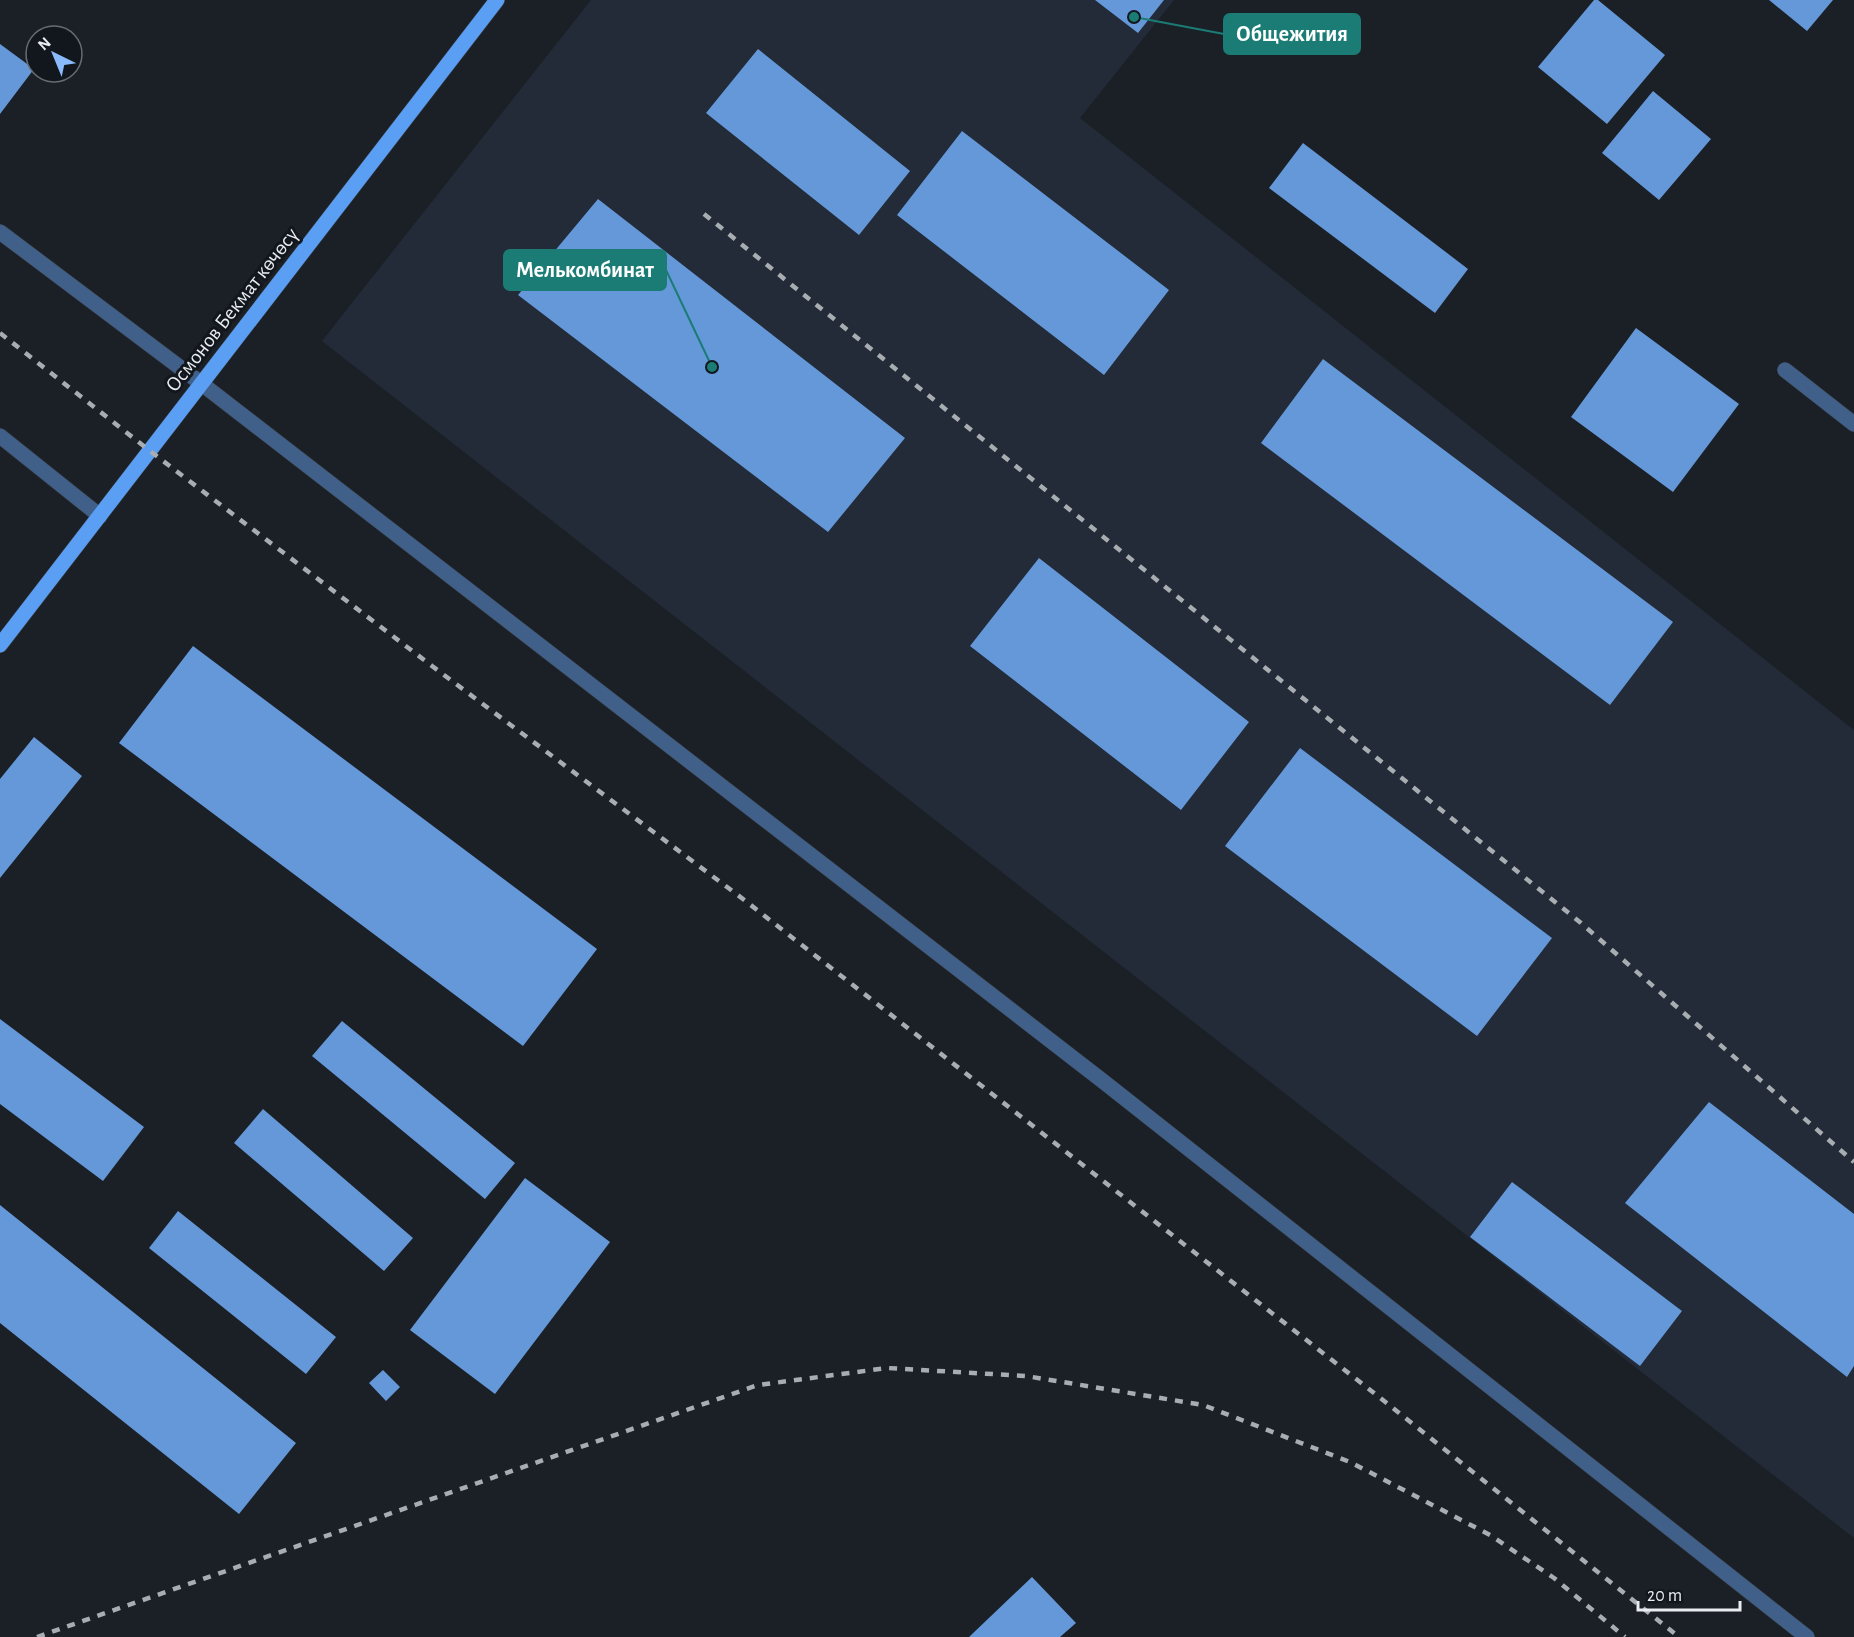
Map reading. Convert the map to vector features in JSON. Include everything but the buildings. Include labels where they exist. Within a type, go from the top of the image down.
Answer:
[{"type":"main road","name":"Осмонов Бекмат көчөсү","points":[[0,645],[496,0]]},
{"type":"street","points":[[0,232],[202,384],[1104,1082],[1807,1637]]},
{"type":"street","points":[[1785,370],[1854,424]]},
{"type":"street","points":[[0,436],[100,516]]},
{"type":"shaded area","points":[[591,0],[1174,0],[1080,118],[1854,730],[1854,1538],[322,341]]},
{"type":"railway","points":[[704,214],[1581,923],[1854,1162]]},
{"type":"railway","points":[[0,333],[150,451],[432,666],[743,899],[1374,1393],[1679,1637]]},
{"type":"railway","points":[[37,1637],[758,1385],[887,1368],[1026,1376],[1203,1405],[1350,1462],[1490,1535],[1554,1578],[1625,1637]]},
{"type":"place","name":"Общежития","points":[[1134,17]]},
{"type":"place","name":"Мелькомбинат","points":[[712,367]]}]
